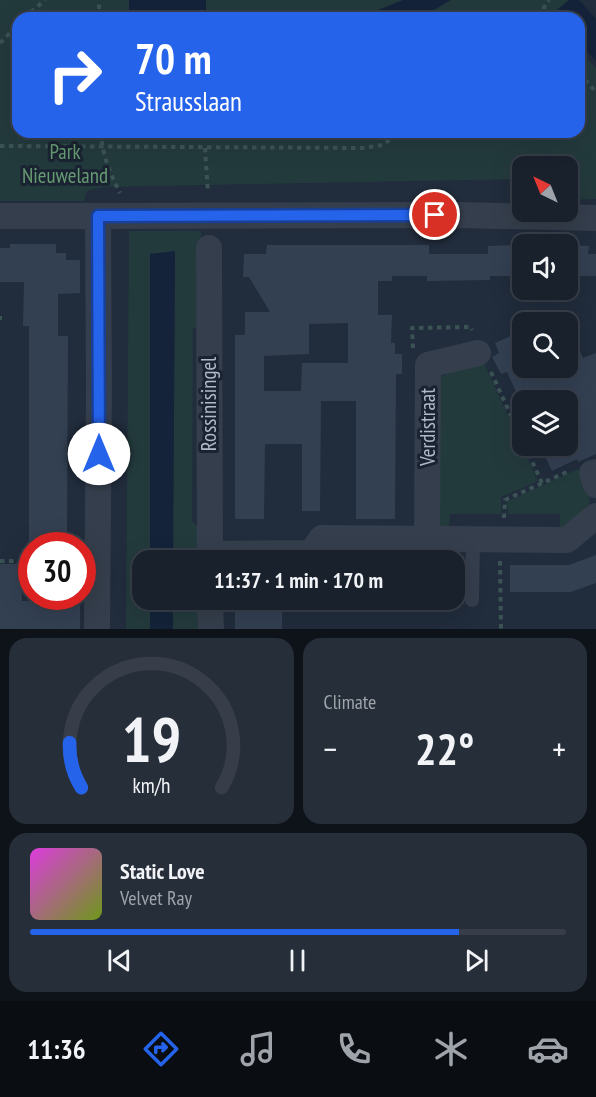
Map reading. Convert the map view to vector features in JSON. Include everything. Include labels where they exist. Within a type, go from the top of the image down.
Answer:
[{"type":"street","points":[[0,216],[458,215],[596,218]]},
{"type":"street","points":[[97,629],[98,216]]},
{"type":"street","name":"Rossinisingel","points":[[209,248],[210,550]]},
{"type":"street","name":"Verdistraat","points":[[427,540],[428,365],[478,353]]},
{"type":"street","points":[[313,550],[322,538],[567,540],[596,516]]},
{"type":"street","points":[[210,610],[211,629]]},
{"type":"lane","points":[[472,600],[473,539]]},
{"type":"path","points":[[30,12],[41,1]]},
{"type":"path","points":[[0,43],[12,31]]},
{"type":"path","points":[[585,80],[596,92]]},
{"type":"path","points":[[101,138],[108,170],[120,193]]},
{"type":"path","points":[[0,146],[368,148],[383,145],[392,138]]},
{"type":"path","points":[[530,456],[542,483]]},
{"type":"path","points":[[501,629],[504,500],[585,464],[595,477]]},
{"type":"path","points":[[0,561],[18,561]]},
{"type":"green space","name":"Park Nieuweland","points":[[0,0],[578,0],[565,12],[12,12],[12,138],[585,138],[585,56],[596,68],[596,199],[578,200],[578,156],[512,156],[512,179],[102,187],[87,191],[84,201],[0,201]]},
{"type":"green space","points":[[129,231],[201,231],[200,325],[193,329],[192,521],[200,528],[200,550],[173,550],[175,252],[150,254],[150,550],[132,550],[132,610],[150,610],[150,629],[126,629]]},
{"type":"green space","points":[[482,359],[512,424],[512,456],[527,456],[538,481],[501,497],[501,514],[450,514],[449,530],[444,530],[437,525],[433,380]]},
{"type":"green space","points":[[578,469],[590,493],[589,506],[560,530],[560,514],[508,514],[507,502]]},
{"type":"green space","points":[[173,610],[200,610],[200,629],[173,629]]},
{"type":"water","points":[[129,0],[206,0],[206,12],[129,12]]},
{"type":"water","points":[[403,0],[451,0],[430,12],[373,12]]},
{"type":"water","points":[[569,0],[579,0],[596,19],[596,61],[585,49],[585,12],[554,12]]},
{"type":"water","points":[[175,251],[173,550],[150,550],[150,254]]},
{"type":"water","points":[[150,610],[173,610],[173,629],[150,629]]},
{"type":"building","points":[[10,244],[56,244],[56,253],[66,253],[66,260],[80,260],[80,293],[58,294],[58,336],[68,336],[67,532],[29,532],[29,326],[23,326],[24,282],[0,282],[0,248],[10,248]]},
{"type":"building","points":[[267,245],[429,245],[429,254],[488,254],[488,246],[512,245],[512,276],[490,276],[490,280],[427,281],[427,276],[392,276],[392,281],[378,281],[378,315],[392,315],[391,343],[395,343],[395,354],[402,354],[402,374],[396,374],[395,519],[356,519],[356,401],[321,401],[320,511],[302,511],[302,444],[265,444],[264,519],[235,519],[235,335],[245,335],[245,312],[270,312],[249,277],[243,277],[244,254],[266,254]],"holes":[[[348,323],[348,363],[302,363],[301,391],[264,391],[264,356],[309,354],[309,324]]]},
{"type":"building","points":[[578,246],[589,246],[588,254],[596,254],[596,276],[578,276]]},
{"type":"building","points":[[512,335],[512,378],[578,378],[578,346],[583,358],[596,353],[596,454],[578,462],[577,459],[552,471],[545,456],[578,456],[578,390],[515,390],[507,372],[501,374],[492,357],[499,353],[495,343]]},
{"type":"building","points":[[596,555],[596,583],[571,592],[510,592],[510,565],[569,565]]},
{"type":"building","points":[[0,564],[18,564],[18,610],[80,610],[80,629],[0,629]]},
{"type":"building","points":[[235,610],[282,610],[282,629],[235,629]]},
{"type":"route","points":[[99,454],[98,216],[435,215]]}]
